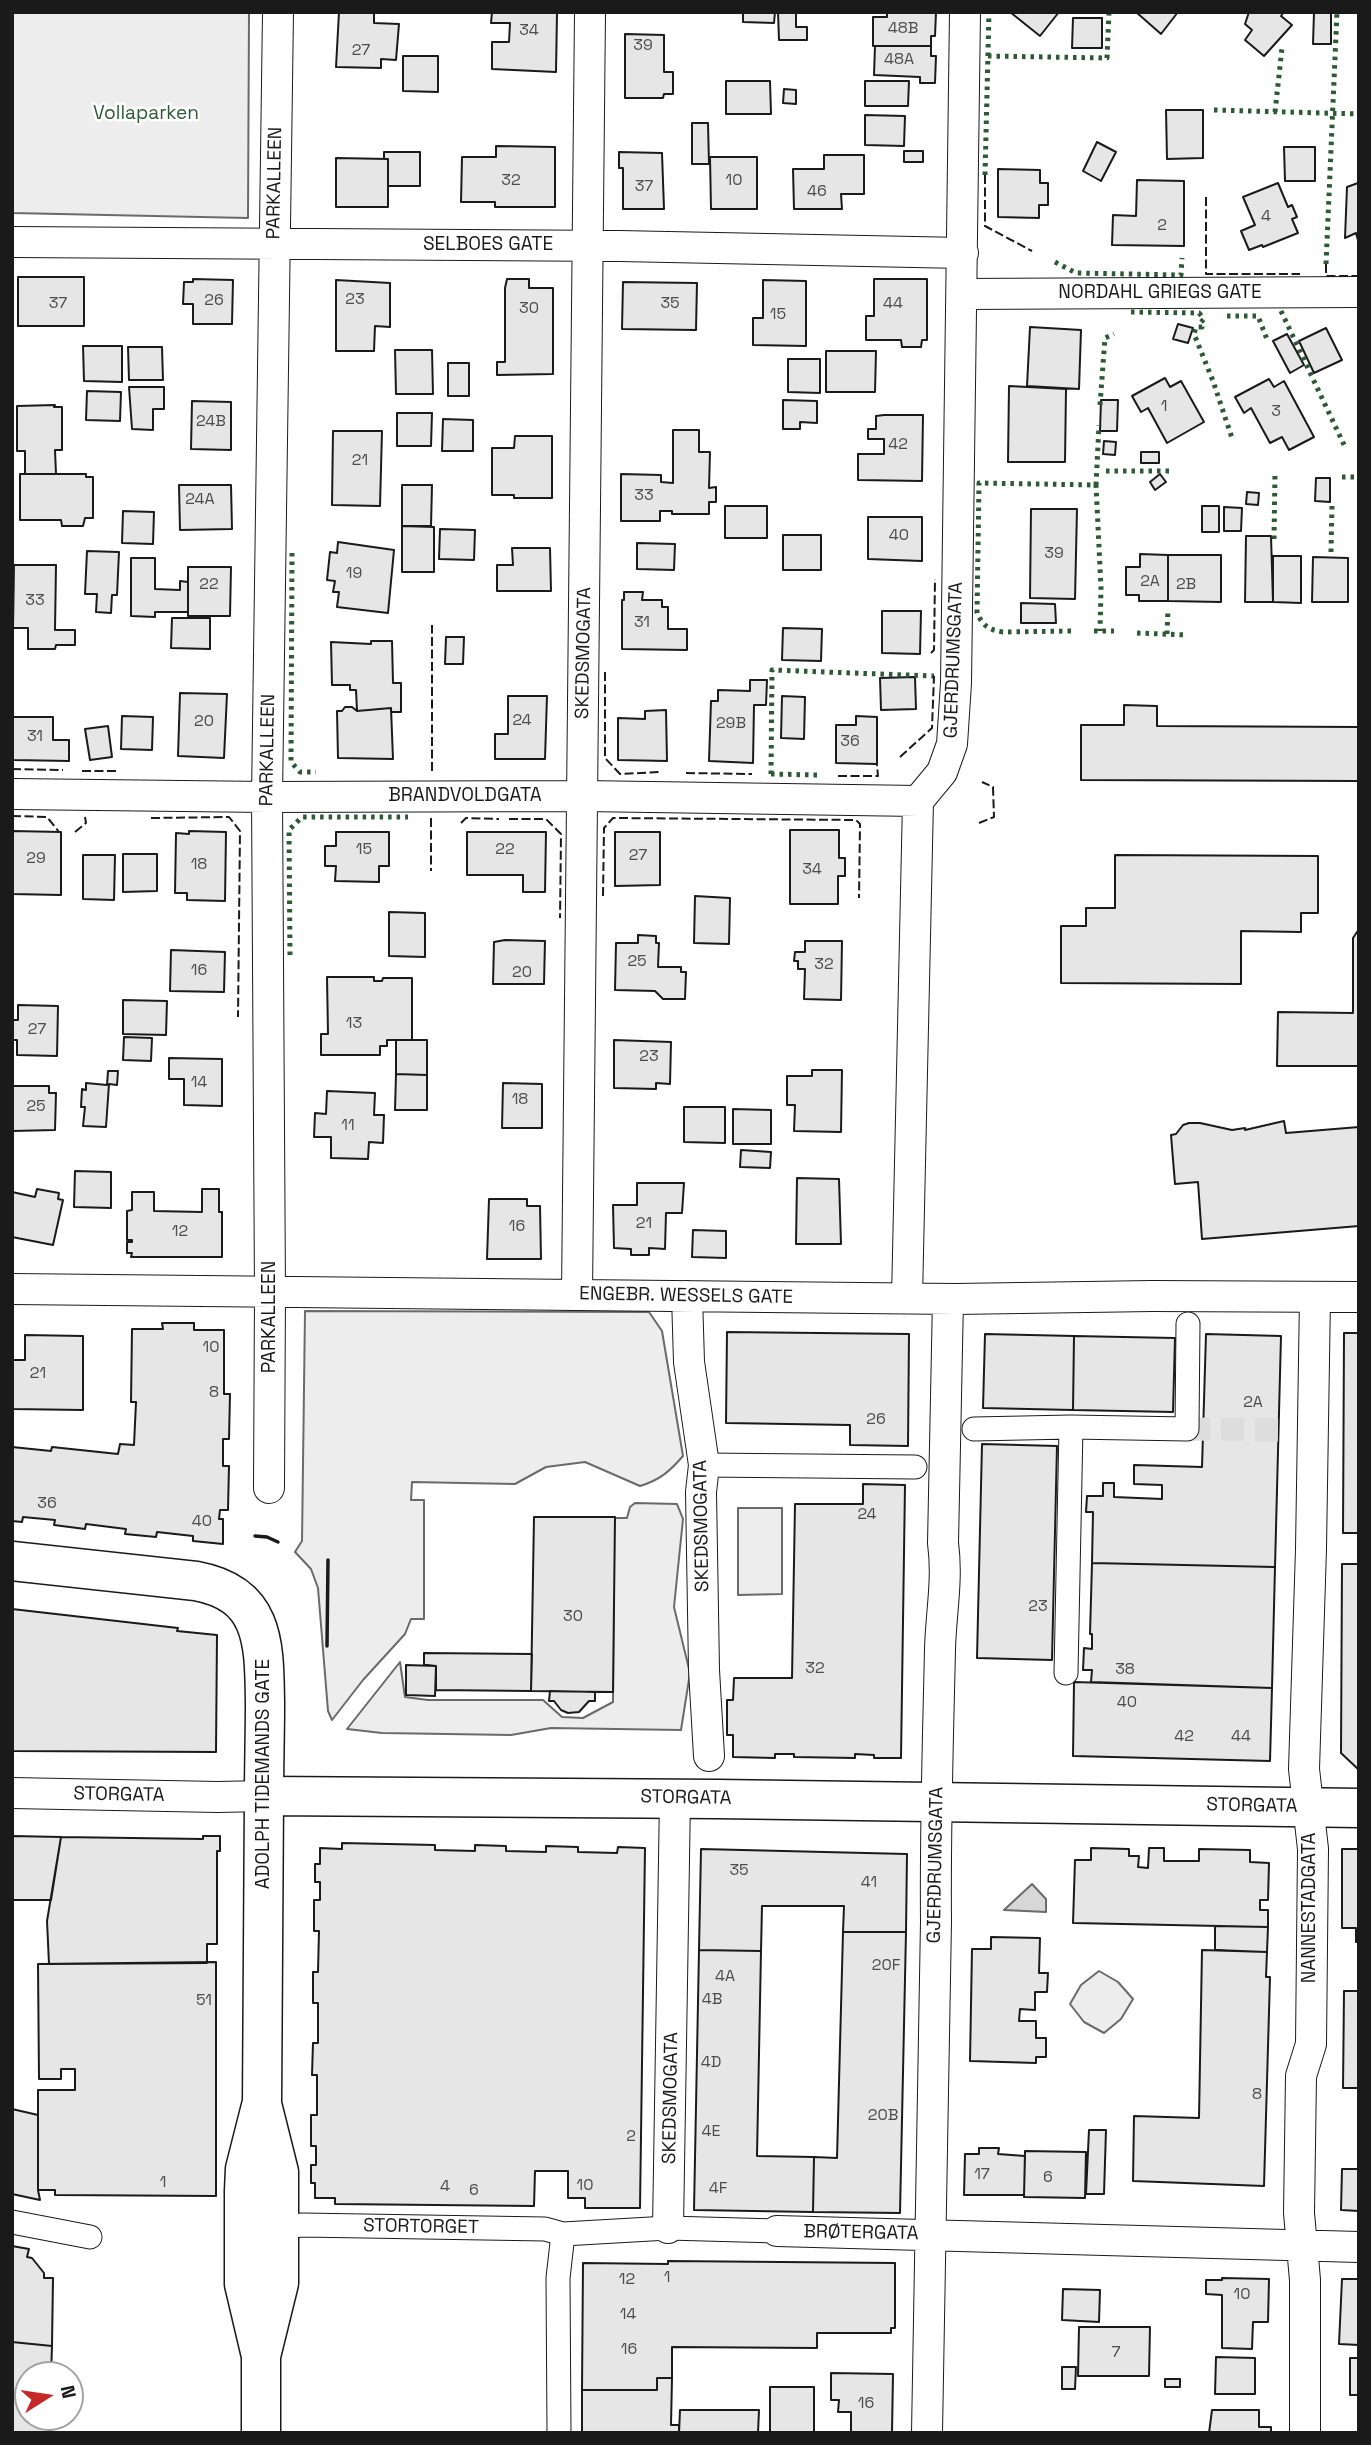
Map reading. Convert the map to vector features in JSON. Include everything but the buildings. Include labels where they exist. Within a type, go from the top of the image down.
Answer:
[{"type":"main road","name":"ADOLPH TIDEMANDS GATE","points":[[12,1561],[196,1581],[221,1588],[241,1601],[257,1626],[265,1654],[262,2104],[245,2169],[244,2191],[244,2284],[261,2356],[261,2433]]},
{"type":"main road","name":"STORGATA","points":[[264,1796],[675,1798],[1359,1808]]},
{"type":"main road","name":"ADOLPH TIDEMANDS GATE","points":[[261,2356],[279,2283],[279,2172],[262,2104]]},
{"type":"street","name":"PARKALLEEN","points":[[269,1488],[267,797],[278,12]]},
{"type":"street","name":"SKEDSMOGATA","points":[[577,1294],[590,12]]},
{"type":"street","name":"GJERDRUMSGATA","points":[[918,801],[942,772],[952,744],[957,611],[965,12]]},
{"type":"street","name":"SELBOES GATE","points":[[12,242],[588,246],[963,253]]},
{"type":"street","name":"NORDAHL GRIEGS GATE","points":[[962,295],[1359,292]]},
{"type":"street","name":"BRANDVOLDGATA","points":[[12,794],[267,797],[583,796],[918,801]]},
{"type":"street","points":[[907,1298],[918,801]]},
{"type":"street","name":"ENGEBR. WESSELS GATE","points":[[12,1289],[948,1299],[1359,1297]]},
{"type":"street","name":"SKEDSMOGATA","points":[[687,1296],[689,1362],[704,1465],[701,1492],[704,1670],[709,1756]]},
{"type":"street","name":"NANNESTADGATA","points":[[1305,2433],[1305,2280],[1299,2213],[1301,2076],[1311,2044],[1313,1849],[1304,1769],[1315,1297]]},
{"type":"street","name":"GJERDRUMSGATA","points":[[928,2433],[936,1802],[940,1627],[946,1581],[943,1543],[948,1299]]},
{"type":"street","points":[[974,1429],[1186,1429],[1188,1324]]},
{"type":"street","points":[[1066,1673],[1071,1427]]},
{"type":"street","points":[[704,1465],[915,1466]]},
{"type":"street","name":"STORGATA","points":[[12,1793],[264,1796]]},
{"type":"street","name":"SKEDSMOGATA","points":[[668,2228],[675,1798]]},
{"type":"street","points":[[12,2222],[90,2238]]},
{"type":"street","name":"STORTORGET","points":[[279,2227],[303,2225],[545,2229],[563,2234]]},
{"type":"street","name":"BRØTERGATA","points":[[563,2234],[668,2228],[1359,2247]]},
{"type":"street","points":[[559,2433],[558,2278],[563,2234]]},
{"type":"green space","name":"Vollaparken","points":[[12,12],[249,12],[248,218],[12,213]]},
{"type":"green space","points":[[305,1311],[649,1312],[662,1331],[683,1456],[664,1474],[640,1486],[585,1462],[546,1467],[515,1484],[412,1482],[411,1500],[424,1500],[424,1619],[411,1619],[405,1634],[363,1680],[332,1720],[328,1711],[318,1588],[311,1569],[295,1552],[302,1541]]},
{"type":"green space","points":[[635,1503],[677,1504],[683,1519],[674,1607],[690,1673],[681,1730],[551,1728],[511,1735],[382,1733],[347,1729],[400,1662],[405,1697],[428,1700],[543,1700],[562,1717],[583,1718],[613,1702],[614,1518],[627,1518],[630,1507]]},
{"type":"green space","points":[[738,1508],[782,1508],[782,1594],[738,1595]]},
{"type":"green space","points":[[1099,1971],[1118,1982],[1133,1999],[1121,2019],[1104,2033],[1084,2022],[1070,2004],[1081,1985]]},
{"type":"shaded area","points":[[1032,1884],[1046,1899],[1046,1912],[1004,1910]]},
{"type":"tunnel","points":[[1187,1429],[1284,1430]]},
{"type":"hedge","points":[[985,175],[989,12]]},
{"type":"hedge","points":[[988,56],[1107,58],[1109,12]]},
{"type":"hedge","points":[[1326,264],[1337,12]]},
{"type":"hedge","points":[[1275,112],[1282,48]]},
{"type":"hedge","points":[[1214,110],[1359,114]]},
{"type":"hedge","points":[[1055,262],[1076,273],[1181,275],[1182,258]]},
{"type":"hedge","points":[[1281,311],[1346,449]]},
{"type":"hedge","points":[[1131,312],[1199,313],[1204,319],[1201,322],[1202,327],[1196,327],[1194,334],[1233,441]]},
{"type":"hedge","points":[[1227,316],[1258,316],[1268,342]]},
{"type":"hedge","points":[[1100,405],[1105,338],[1114,334]]},
{"type":"hedge","points":[[1096,485],[1099,425]]},
{"type":"hedge","points":[[1106,471],[1170,471]]},
{"type":"hedge","points":[[1274,539],[1275,473]]},
{"type":"hedge","points":[[1342,477],[1359,477]]},
{"type":"hedge","points":[[1071,631],[1003,632],[987,627],[979,617],[979,483],[1096,485],[1101,588],[1100,631]]},
{"type":"hedge","points":[[1331,552],[1332,505]]},
{"type":"hedge","points":[[292,553],[291,762],[300,772],[316,772]]},
{"type":"hedge","points":[[1167,634],[1168,609]]},
{"type":"hedge","points":[[1094,631],[1114,631]]},
{"type":"hedge","points":[[1137,633],[1188,635]]},
{"type":"hedge","points":[[771,774],[772,670],[934,676]]},
{"type":"hedge","points":[[771,774],[817,775]]},
{"type":"hedge","points":[[290,955],[289,830],[302,817],[408,817]]},
{"type":"fence","points":[[985,175],[985,226],[1032,251]]},
{"type":"fence","points":[[1206,197],[1206,274],[1300,274]]},
{"type":"fence","points":[[1326,264],[1326,276],[1359,276]]},
{"type":"fence","points":[[931,653],[934,650],[935,579]]},
{"type":"fence","points":[[432,625],[432,771]]},
{"type":"fence","points":[[605,672],[605,758],[620,774],[661,772]]},
{"type":"fence","points":[[900,757],[932,728],[934,676]]},
{"type":"fence","points":[[838,776],[878,776],[877,765]]},
{"type":"fence","points":[[12,769],[63,770]]},
{"type":"fence","points":[[82,771],[119,771]]},
{"type":"fence","points":[[686,773],[752,774]]},
{"type":"fence","points":[[979,823],[994,817],[993,787],[982,782]]},
{"type":"fence","points":[[12,816],[47,817],[59,832]]},
{"type":"fence","points":[[75,832],[86,823],[85,817]]},
{"type":"fence","points":[[151,818],[229,817],[240,831],[238,1017]]},
{"type":"fence","points":[[431,818],[431,871]]},
{"type":"fence","points":[[461,823],[466,818],[499,819]]},
{"type":"fence","points":[[603,896],[604,828],[613,818],[856,820],[860,824],[859,898]]},
{"type":"fence","points":[[509,819],[546,819],[561,834],[560,918]]},
{"type":"wall","points":[[255,1536],[278,1542]]},
{"type":"wall","points":[[327,1646],[328,1560]]}]
